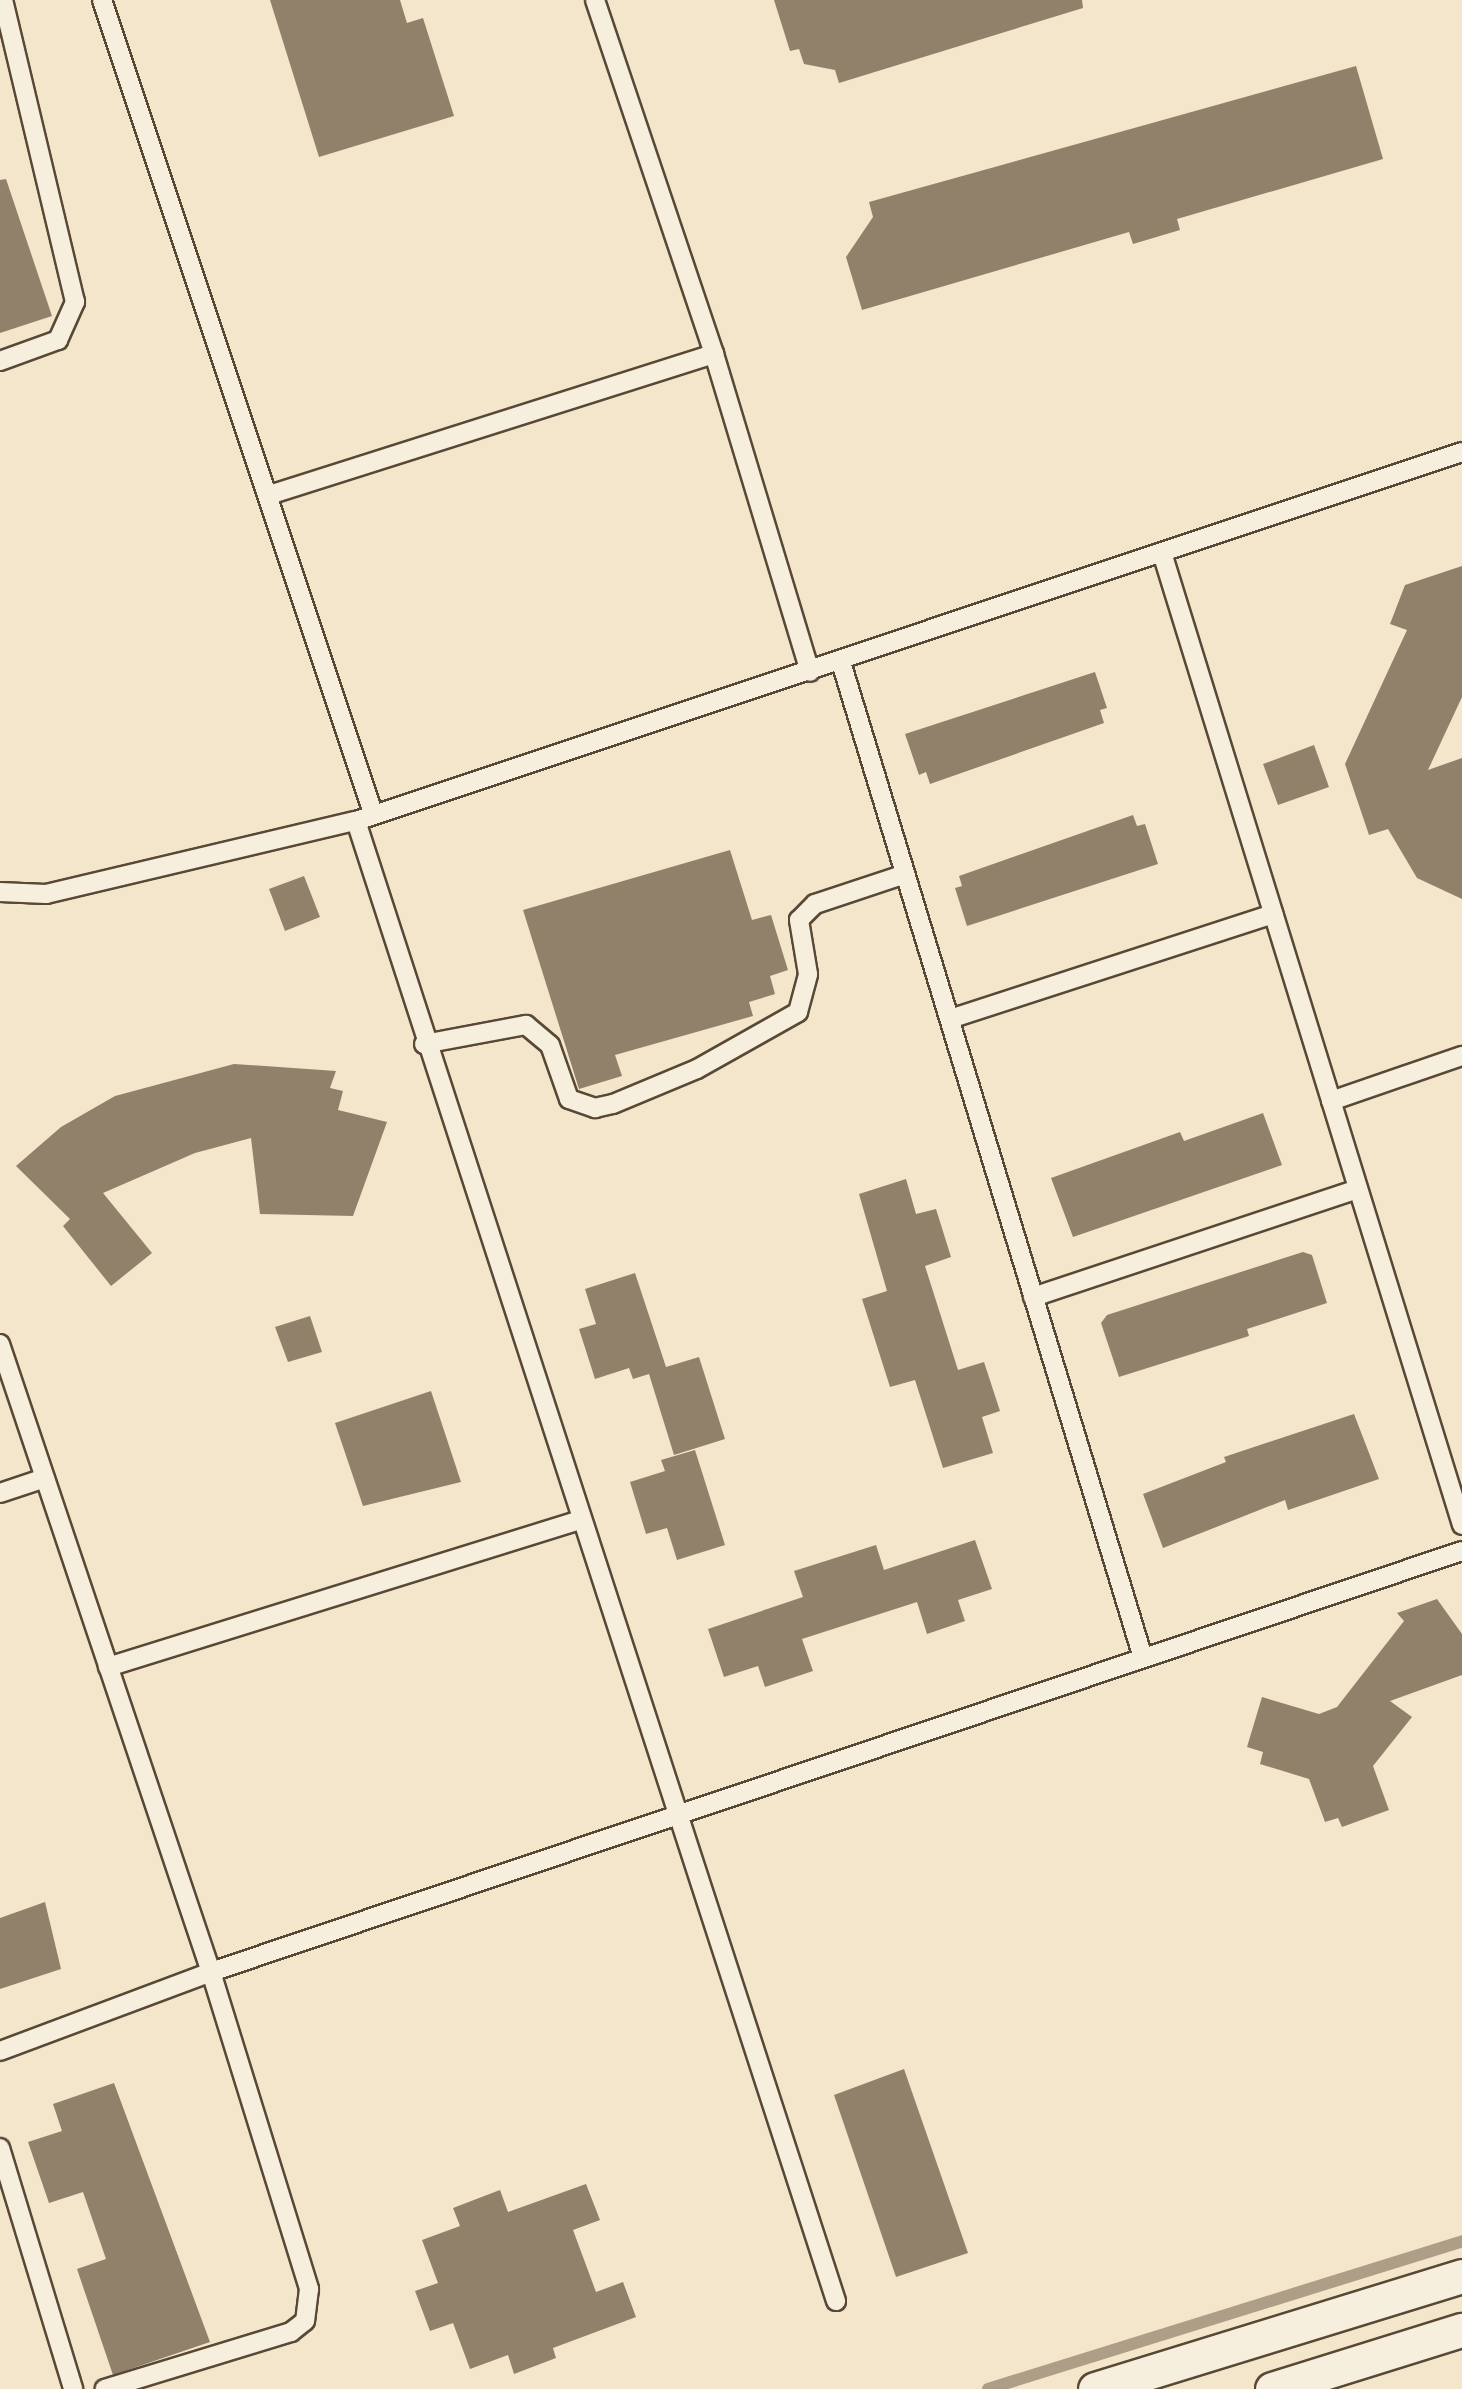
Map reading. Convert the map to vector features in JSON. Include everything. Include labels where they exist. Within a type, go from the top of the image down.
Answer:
[{"type":"street","points":[[1095,2389],[1462,2276]]},
{"type":"street","points":[[1272,2389],[1462,2330]]},
{"type":"lane","points":[[0,361],[58,340],[75,302],[4,23],[3,0]]},
{"type":"lane","points":[[102,0],[373,813]]},
{"type":"lane","points":[[595,0],[714,354],[810,672]]},
{"type":"lane","points":[[269,495],[714,354]]},
{"type":"lane","points":[[0,892],[46,894],[356,821],[373,813],[1163,556],[1462,452]]},
{"type":"lane","points":[[1163,556],[1462,1525]]},
{"type":"lane","points":[[841,662],[1143,1658]]},
{"type":"lane","points":[[356,821],[424,1044],[836,2301]]},
{"type":"lane","points":[[424,1044],[526,1025],[550,1045],[569,1100],[595,1108],[613,1104],[697,1069],[798,1012],[808,974],[799,920],[815,904],[905,874]]},
{"type":"lane","points":[[950,1019],[1273,914]]},
{"type":"lane","points":[[1331,1101],[1462,1056]]},
{"type":"lane","points":[[1033,1297],[1358,1189]]},
{"type":"lane","points":[[0,1344],[211,1972],[310,2306],[305,2321],[291,2332],[105,2389]]},
{"type":"lane","points":[[0,1493],[45,1478]]},
{"type":"lane","points":[[108,1667],[579,1520]]},
{"type":"lane","points":[[0,2051],[211,1972],[1462,1550]]},
{"type":"lane","points":[[0,2148],[73,2389]]},
{"type":"building","points":[[270,0],[400,0],[407,23],[423,18],[454,116],[319,157]]},
{"type":"building","points":[[774,0],[1082,0],[1083,8],[839,83],[835,70],[804,64],[799,49],[790,51]]},
{"type":"building","points":[[1356,66],[1383,159],[1177,219],[1180,230],[1133,244],[1129,232],[862,310],[846,257],[873,217],[869,202]]},
{"type":"building","points":[[6,179],[52,316],[0,333],[0,180]]},
{"type":"building","points":[[1462,566],[1462,697],[1428,770],[1462,758],[1462,899],[1417,878],[1388,829],[1369,835],[1345,764],[1407,630],[1390,624],[1405,585]]},
{"type":"building","points":[[1095,672],[1107,708],[1100,710],[1104,723],[930,784],[926,772],[919,775],[905,734]]},
{"type":"building","points":[[1314,745],[1329,787],[1278,805],[1263,764]]},
{"type":"building","points":[[1133,815],[1137,826],[1145,824],[1158,864],[967,926],[955,888],[962,886],[959,876]]},
{"type":"building","points":[[730,850],[752,920],[771,915],[788,970],[770,976],[775,994],[749,1002],[753,1016],[615,1055],[622,1076],[579,1089],[523,910]]},
{"type":"building","points":[[304,876],[320,917],[285,931],[269,889]]},
{"type":"building","points":[[234,1064],[336,1071],[330,1088],[343,1091],[338,1110],[387,1122],[353,1216],[260,1214],[251,1138],[195,1153],[103,1193],[152,1253],[111,1286],[63,1226],[70,1219],[16,1166],[61,1127],[115,1096]]},
{"type":"building","points":[[1263,1113],[1282,1165],[1073,1237],[1051,1178],[1180,1132],[1184,1141]]},
{"type":"building","points":[[906,1179],[916,1214],[936,1209],[951,1257],[925,1266],[958,1370],[984,1362],[1000,1411],[982,1417],[993,1453],[943,1468],[915,1380],[890,1387],[862,1299],[887,1291],[859,1194]]},
{"type":"building","points":[[1303,1252],[1312,1255],[1327,1303],[1247,1329],[1249,1336],[1119,1377],[1101,1323],[1107,1315]]},
{"type":"building","points":[[635,1273],[666,1367],[699,1357],[725,1439],[674,1455],[649,1374],[633,1379],[629,1368],[595,1379],[579,1329],[596,1324],[585,1289]]},
{"type":"building","points":[[310,1316],[322,1352],[288,1362],[275,1327]]},
{"type":"building","points":[[431,1391],[461,1482],[363,1506],[335,1423]]},
{"type":"building","points":[[1354,1414],[1379,1479],[1288,1510],[1285,1500],[1163,1548],[1143,1494],[1226,1462],[1224,1457]]},
{"type":"building","points":[[695,1450],[725,1545],[677,1560],[667,1528],[646,1534],[630,1482],[665,1471],[661,1460]]},
{"type":"building","points":[[975,1540],[992,1589],[958,1600],[965,1621],[927,1634],[917,1602],[802,1639],[813,1671],[765,1687],[758,1666],[724,1677],[708,1629],[803,1597],[794,1571],[876,1545],[884,1570]]},
{"type":"building","points":[[1437,1599],[1462,1634],[1462,1675],[1390,1701],[1412,1717],[1373,1766],[1389,1810],[1342,1827],[1338,1818],[1325,1822],[1309,1779],[1260,1764],[1263,1752],[1247,1747],[1262,1697],[1319,1714],[1337,1707],[1404,1621],[1397,1613]]},
{"type":"building","points":[[45,1902],[61,1969],[0,1989],[0,1918]]},
{"type":"building","points":[[904,2069],[968,2253],[896,2277],[834,2095]]},
{"type":"building","points":[[114,2083],[210,2342],[113,2375],[77,2269],[106,2259],[83,2192],[49,2203],[28,2142],[62,2131],[53,2104]]},
{"type":"building","points":[[586,2184],[600,2220],[573,2230],[596,2292],[623,2282],[636,2317],[553,2348],[556,2358],[514,2374],[508,2355],[470,2369],[453,2323],[430,2331],[415,2291],[438,2283],[422,2240],[460,2226],[453,2208],[500,2190],[508,2212]]},
{"type":"waterway","points":[[988,2389],[1462,2241]]}]
